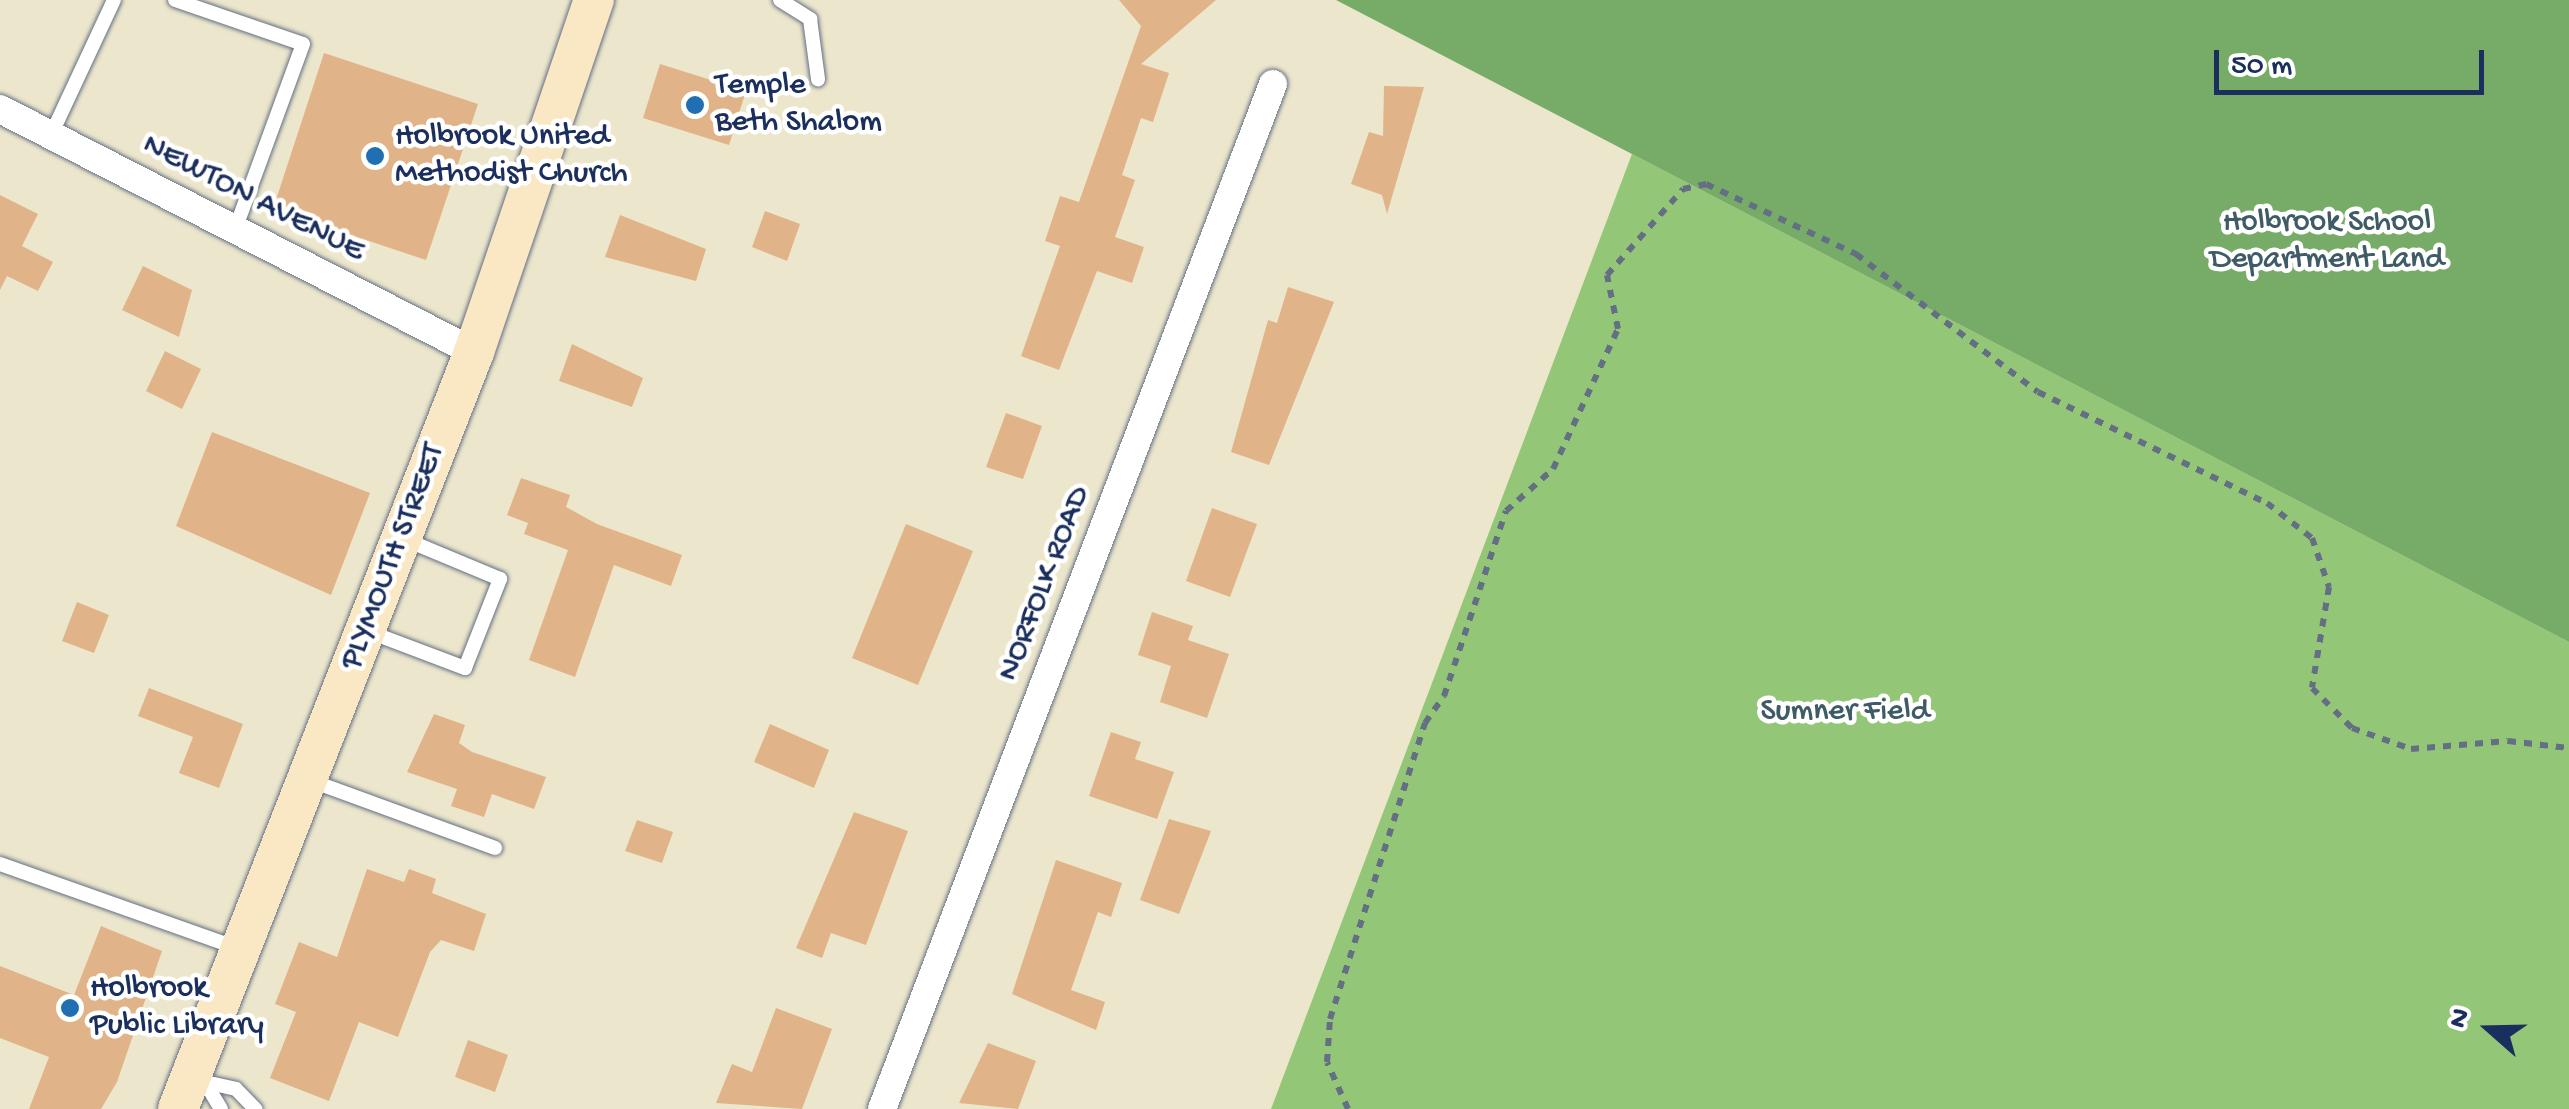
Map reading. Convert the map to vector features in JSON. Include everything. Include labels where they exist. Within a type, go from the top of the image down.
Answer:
[{"type":"main road","name":"PLYMOUTH STREET","points":[[191,1090],[238,948],[474,352],[594,0]]},
{"type":"street","name":"NORFOLK ROAD","points":[[882,1109],[1273,84]]},
{"type":"street","name":"NEWTON AVENUE","points":[[0,109],[474,352]]},
{"type":"lane","points":[[51,135],[114,0]]},
{"type":"lane","points":[[175,0],[304,44],[235,230]]},
{"type":"lane","points":[[780,0],[810,19],[818,79]]},
{"type":"lane","points":[[366,631],[464,668],[500,579],[402,538]]},
{"type":"lane","points":[[306,779],[495,848]]},
{"type":"lane","points":[[0,864],[238,948]]},
{"type":"lane","points":[[191,1090],[236,1088],[255,1109]]},
{"type":"lane","points":[[191,1090],[221,1109]]},
{"type":"path","points":[[1348,1109],[1327,1062],[1330,1019],[1424,724],[1444,696],[1506,511],[1553,469],[1618,330],[1607,275],[1683,189],[1706,184],[1856,254],[2038,392],[2267,503],[2312,538],[2329,587],[2312,688],[2352,728],[2411,749],[2508,741],[2569,748]]},
{"type":"green space","name":"Holbrook School Department Land","points":[[1336,0],[2569,0],[2569,642],[1632,154]]},
{"type":"green space","name":"Sumner Field","points":[[1632,154],[2569,642],[2569,1109],[1271,1109]]},
{"type":"building","points":[[1119,0],[1216,0],[1141,64],[1169,73],[1153,122],[1141,118],[1122,175],[1135,180],[1115,237],[1144,247],[1132,283],[1097,271],[1059,370],[1021,356],[1060,246],[1045,241],[1060,196],[1079,202],[1141,26]]},
{"type":"building","name":"Holbrook United Methodist Church","points":[[324,53],[478,104],[426,260],[273,209]]},
{"type":"building","name":"Temple Beth Shalom","points":[[660,64],[746,91],[729,145],[643,118]]},
{"type":"building","points":[[1384,86],[1424,87],[1387,214],[1382,195],[1351,184],[1369,132],[1383,136]]},
{"type":"building","points":[[0,195],[38,214],[22,246],[53,262],[38,291],[7,276],[0,290]]},
{"type":"building","points":[[765,211],[800,224],[787,261],[752,247]]},
{"type":"building","points":[[620,215],[706,249],[696,281],[605,257]]},
{"type":"building","points":[[143,266],[192,290],[179,337],[122,310]]},
{"type":"building","points":[[1288,287],[1334,302],[1269,465],[1231,452],[1268,320],[1277,323]]},
{"type":"building","points":[[572,344],[643,378],[632,407],[559,381]]},
{"type":"building","points":[[165,351],[201,369],[182,409],[146,391]]},
{"type":"building","points":[[1006,413],[1042,426],[1023,479],[986,467]]},
{"type":"building","points":[[212,432],[370,493],[331,595],[176,526]]},
{"type":"building","points":[[521,478],[570,495],[566,507],[597,524],[682,555],[671,586],[614,565],[575,677],[529,660],[568,550],[524,534],[528,523],[507,515]]},
{"type":"building","points":[[1212,508],[1257,524],[1230,597],[1186,581]]},
{"type":"building","points":[[906,524],[973,551],[918,685],[852,658]]},
{"type":"building","points":[[77,602],[109,615],[94,653],[62,641]]},
{"type":"building","points":[[1152,612],[1193,626],[1188,640],[1229,654],[1207,718],[1160,702],[1171,666],[1138,655]]},
{"type":"building","points":[[149,688],[243,724],[219,788],[179,773],[193,737],[138,716]]},
{"type":"building","points":[[434,714],[465,725],[459,743],[472,752],[546,777],[534,809],[492,794],[484,817],[451,806],[457,789],[407,772]]},
{"type":"building","points":[[770,724],[829,750],[814,788],[754,762]]},
{"type":"building","points":[[1111,732],[1141,742],[1135,759],[1174,772],[1157,819],[1089,796]]},
{"type":"building","points":[[854,812],[908,831],[866,945],[831,933],[822,958],[796,948]]},
{"type":"building","points":[[1169,819],[1211,831],[1179,914],[1140,900]]},
{"type":"building","points":[[637,820],[673,832],[662,863],[625,851]]},
{"type":"building","points":[[1056,860],[1122,883],[1111,917],[1098,912],[1071,990],[1105,1002],[1096,1030],[1012,994]]},
{"type":"building","points":[[367,869],[404,882],[409,869],[436,879],[432,893],[486,914],[474,951],[441,940],[430,952],[398,1037],[359,1022],[329,1101],[270,1078],[296,1012],[275,1004],[299,942],[337,957]]},
{"type":"building","name":"Holbrook Public Library","points":[[101,926],[162,951],[117,1082],[101,1109],[29,1109],[49,1057],[0,1038],[0,966],[74,995]]},
{"type":"building","points":[[776,1008],[832,1029],[802,1109],[716,1103],[732,1064],[752,1072]]},
{"type":"building","points":[[468,1040],[508,1055],[495,1092],[455,1077]]},
{"type":"building","points":[[988,1043],[1036,1061],[1018,1109],[959,1103]]},
{"type":"place","name":"Temple Beth Shalom","points":[[695,105]]},
{"type":"place","name":"Holbrook United Methodist Church","points":[[375,156]]},
{"type":"place","name":"Holbrook Public Library","points":[[70,1008]]}]
